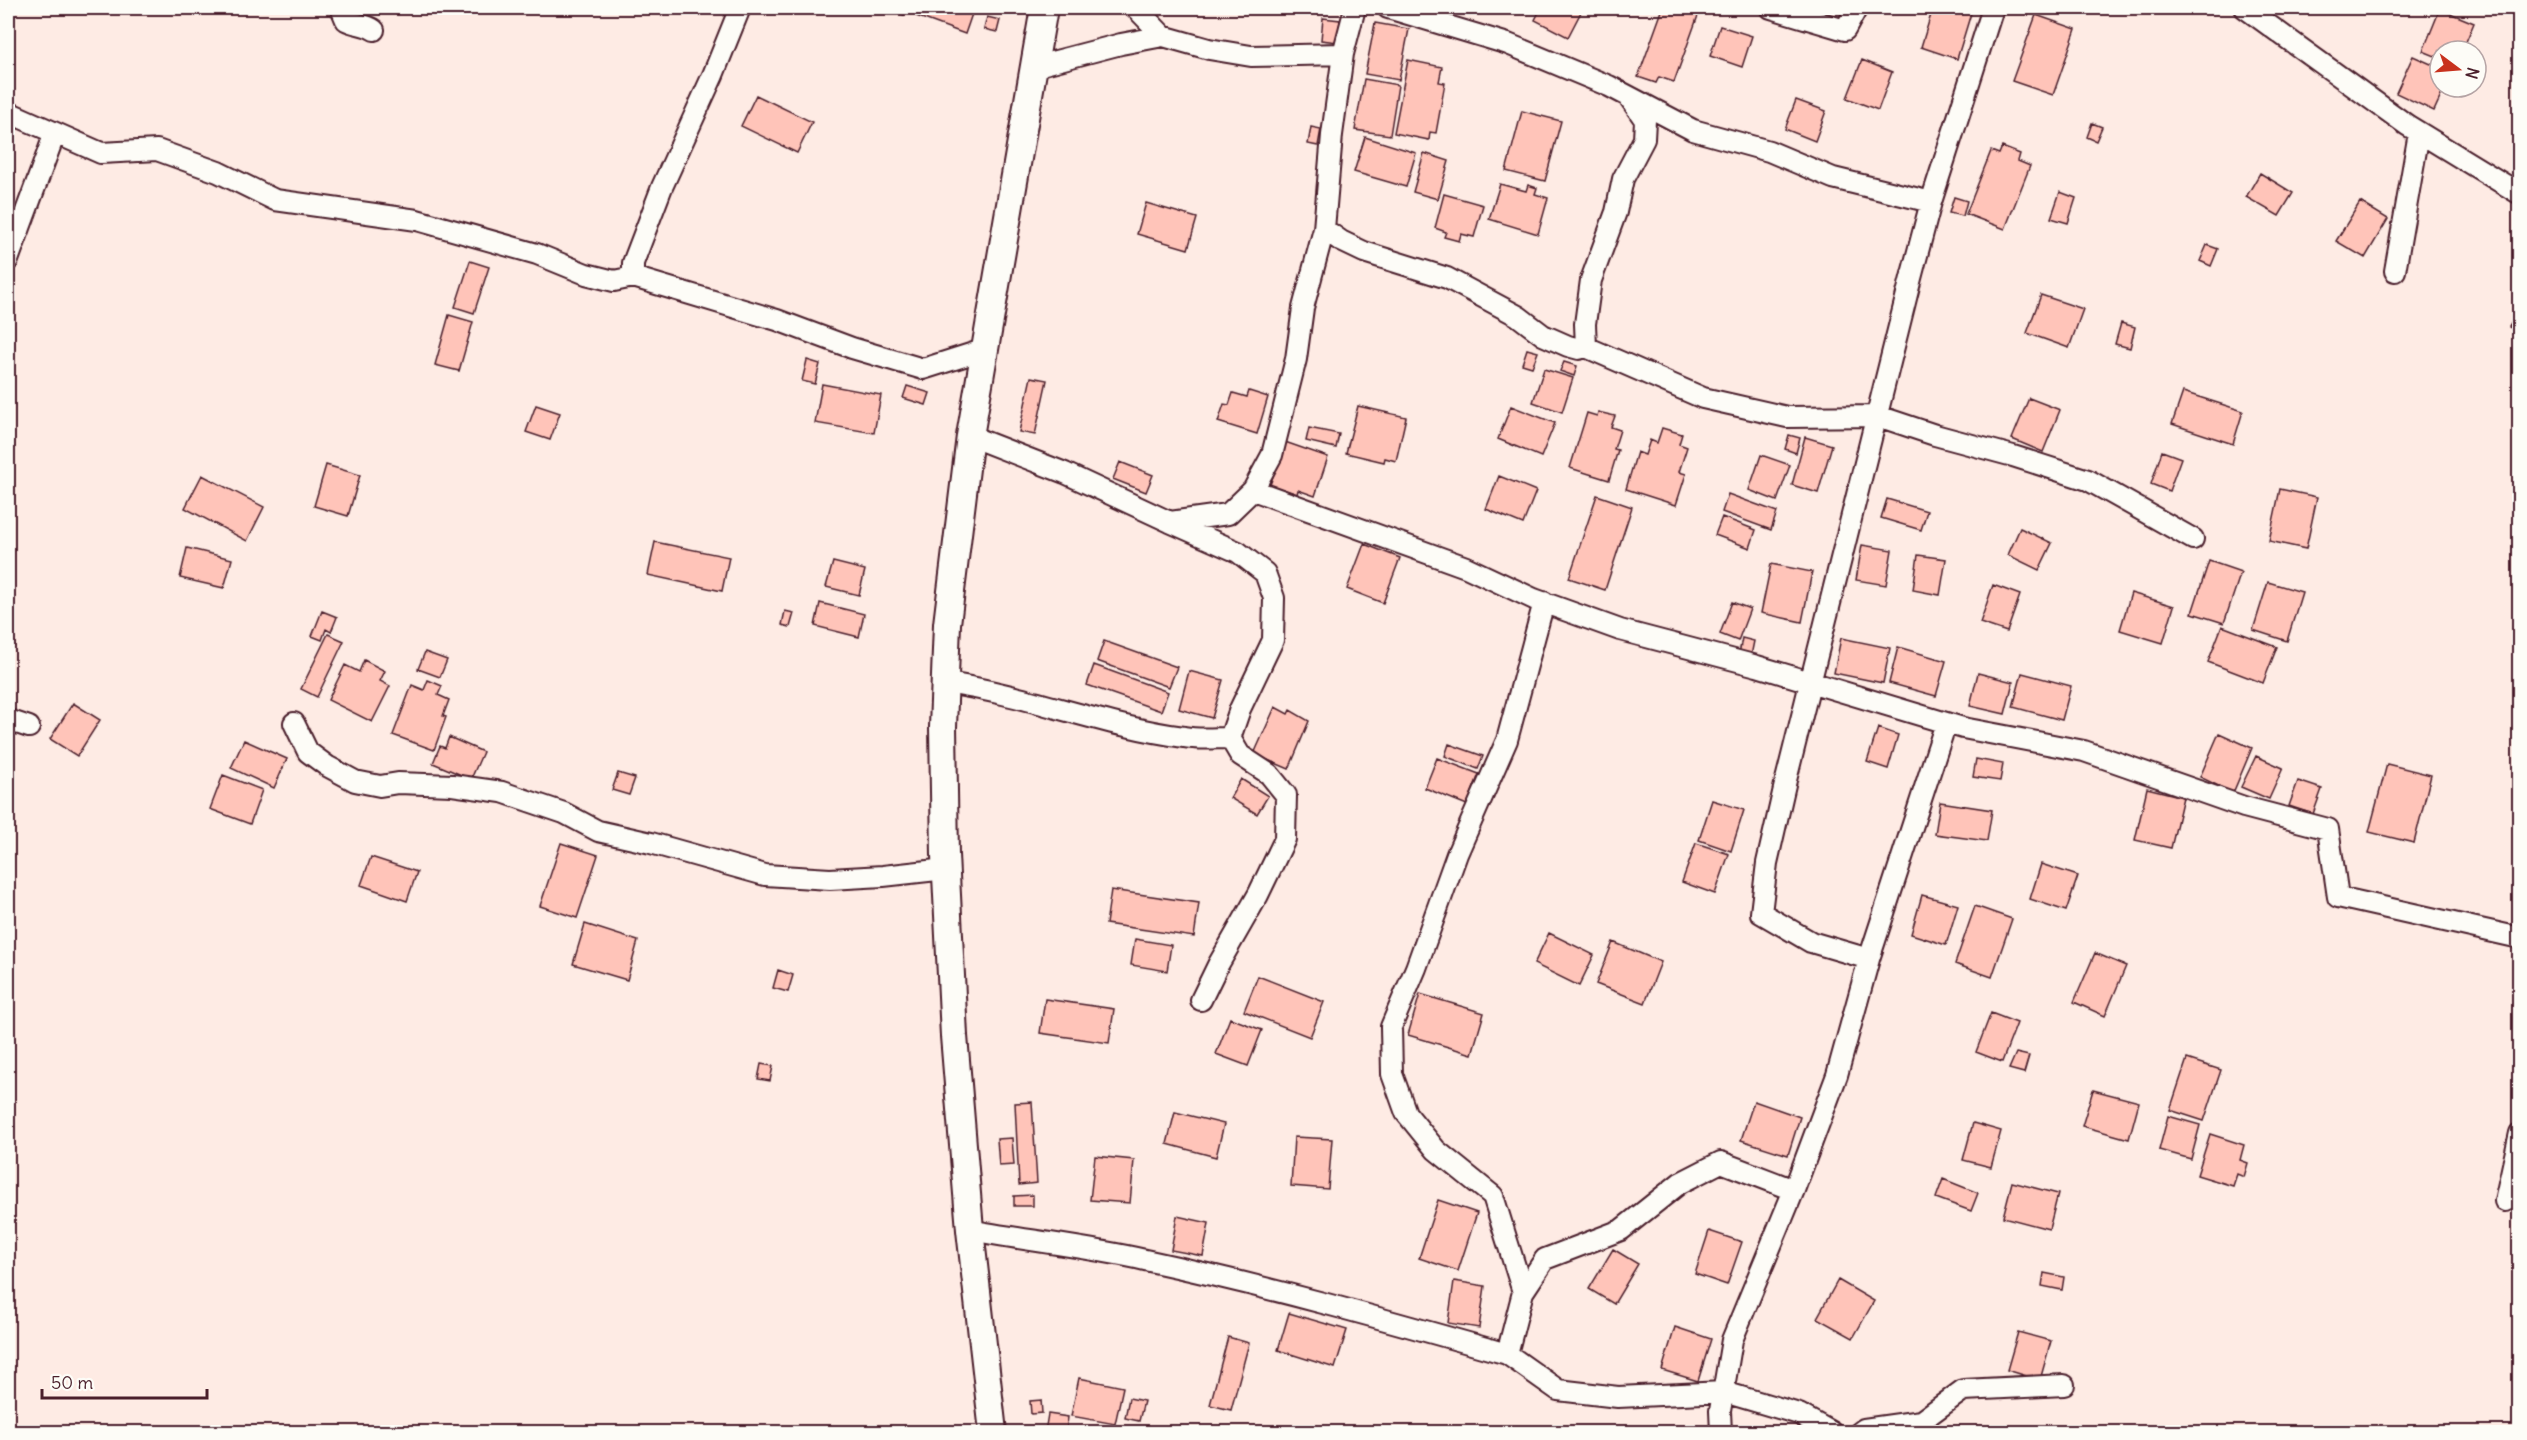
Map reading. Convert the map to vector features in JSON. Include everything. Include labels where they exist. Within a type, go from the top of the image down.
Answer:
[{"type":"street","points":[[341,8],[346,20],[358,26],[367,25],[374,30]]},
{"type":"street","points":[[633,277],[633,264],[662,188],[713,75],[740,8]]},
{"type":"street","points":[[993,1432],[970,1230],[954,1036],[946,869],[943,727],[947,624],[970,436],[983,350],[1044,8]]},
{"type":"street","points":[[1136,8],[1163,36]]},
{"type":"street","points":[[1170,522],[1228,514],[1252,490],[1272,455],[1296,359],[1303,308],[1324,229],[1332,135],[1343,54],[1356,8]]},
{"type":"street","points":[[1388,8],[1508,44],[1609,86],[1693,130],[1769,152],[1833,178],[1931,202]]},
{"type":"street","points":[[1772,8],[1845,30],[1857,8]]},
{"type":"street","points":[[1869,959],[1811,942],[1761,913],[1767,863],[1931,202],[1993,8]]},
{"type":"street","points":[[2245,8],[2420,133],[2520,194]]},
{"type":"street","points":[[1033,67],[1121,44],[1163,36],[1209,49],[1251,56],[1343,54]]},
{"type":"street","points":[[1586,346],[1585,324],[1591,280],[1616,212],[1623,178],[1644,139],[1645,120],[1629,98]]},
{"type":"street","points":[[8,112],[101,153],[157,150],[218,172],[275,200],[417,220],[537,254],[586,274],[614,281],[633,277],[777,320],[852,348],[922,369],[983,350]]},
{"type":"street","points":[[8,260],[55,133]]},
{"type":"street","points":[[2395,271],[2420,133]]},
{"type":"street","points":[[1324,229],[1364,252],[1447,278],[1518,316],[1543,336],[1579,349],[1586,346],[1703,398],[1787,417],[1878,416],[2088,480],[2193,539]]},
{"type":"street","points":[[970,436],[1065,473],[1238,552],[1265,573],[1274,598],[1273,640],[1240,709],[1230,738],[1240,755],[1269,774],[1286,795],[1285,839],[1258,895],[1218,964],[1201,1000]]},
{"type":"street","points":[[1252,490],[1466,567],[1544,602],[1620,630],[1946,723],[2084,751],[2244,807],[2328,829],[2338,897],[2520,938]]},
{"type":"street","points":[[1523,1292],[1493,1196],[1436,1150],[1406,1113],[1392,1074],[1391,1028],[1416,968],[1457,854],[1507,740],[1544,602]]},
{"type":"street","points":[[945,683],[985,689],[1114,724],[1186,738],[1230,738]]},
{"type":"street","points":[[8,720],[29,727]]},
{"type":"street","points":[[294,723],[308,752],[327,766],[355,781],[380,786],[398,783],[452,785],[502,792],[564,813],[598,831],[651,843],[765,875],[830,879],[946,869]]},
{"type":"street","points":[[1721,1432],[1720,1412],[1732,1340],[1794,1190],[1837,1075],[1869,959],[1946,723]]},
{"type":"street","points":[[2505,1201],[2520,1133]]},
{"type":"street","points":[[1507,1354],[1523,1292],[1545,1259],[1621,1230],[1680,1183],[1721,1162],[1794,1190]]},
{"type":"street","points":[[970,1230],[1029,1242],[1143,1259],[1311,1298],[1507,1354],[1558,1390],[1618,1397],[1724,1392],[1799,1414],[1831,1432]]},
{"type":"street","points":[[1860,1432],[1864,1429],[1921,1421],[1963,1390],[2064,1385]]},
{"type":"building","points":[[884,8],[907,8],[904,15]]},
{"type":"building","points":[[919,8],[974,8],[965,34],[916,16]]},
{"type":"building","points":[[1541,8],[1583,8],[1568,37],[1535,20]]},
{"type":"building","points":[[1663,8],[1700,10],[1674,82],[1659,77],[1656,83],[1638,77]]},
{"type":"building","points":[[1933,8],[1972,10],[1957,59],[1921,47]]},
{"type":"building","points":[[2440,9],[2474,23],[2467,39],[2428,39],[2428,53],[2423,51]]},
{"type":"building","points":[[2036,15],[2076,29],[2053,95],[2012,81]]},
{"type":"building","points":[[987,17],[1000,20],[997,32],[984,29]]},
{"type":"building","points":[[1323,18],[1340,20],[1338,42],[1321,40]]},
{"type":"building","points":[[1375,23],[1409,29],[1399,80],[1365,74]]},
{"type":"building","points":[[1720,26],[1752,36],[1742,67],[1710,56]]},
{"type":"building","points":[[2413,56],[2428,63],[2428,99],[2440,99],[2434,111],[2396,93]]},
{"type":"building","points":[[1408,60],[1442,67],[1439,82],[1445,83],[1436,133],[1430,132],[1429,140],[1394,133]]},
{"type":"building","points":[[1862,60],[1892,72],[1878,110],[1847,98]]},
{"type":"building","points":[[1364,79],[1398,85],[1390,135],[1355,130]]},
{"type":"building","points":[[756,95],[812,122],[797,153],[741,126]]},
{"type":"building","points":[[1796,100],[1826,111],[1815,141],[1785,129]]},
{"type":"building","points":[[1522,111],[1561,121],[1545,181],[1506,171]]},
{"type":"building","points":[[2092,123],[2102,127],[2096,141],[2087,137]]},
{"type":"building","points":[[1311,127],[1321,129],[1318,146],[1308,144]]},
{"type":"building","points":[[1365,137],[1416,153],[1406,187],[1354,172]]},
{"type":"building","points":[[2002,147],[2020,154],[2018,161],[2030,166],[2005,229],[1966,214],[1991,151],[1999,154]]},
{"type":"building","points":[[1424,153],[1449,161],[1438,199],[1413,192]]},
{"type":"building","points":[[2260,173],[2293,193],[2279,216],[2246,197]]},
{"type":"building","points":[[1500,184],[1526,191],[1528,185],[1537,188],[1535,194],[1548,198],[1538,234],[1489,219]]},
{"type":"building","points":[[2060,192],[2076,198],[2068,223],[2051,218]]},
{"type":"building","points":[[1444,194],[1483,205],[1474,237],[1461,234],[1459,241],[1444,237],[1446,232],[1435,228]]},
{"type":"building","points":[[1954,197],[1967,201],[1963,216],[1949,213]]},
{"type":"building","points":[[2360,202],[2388,219],[2365,258],[2336,241]]},
{"type":"building","points":[[1146,203],[1197,218],[1188,249],[1137,234]]},
{"type":"building","points":[[2207,245],[2218,249],[2211,266],[2200,261]]},
{"type":"building","points":[[470,261],[489,267],[474,313],[455,307]]},
{"type":"building","points":[[2041,295],[2083,309],[2069,348],[2027,333]]},
{"type":"building","points":[[2520,309],[2520,333],[2509,327]]},
{"type":"building","points":[[449,315],[473,322],[459,371],[435,365]]},
{"type":"building","points":[[2121,323],[2135,327],[2130,348],[2115,344]]},
{"type":"building","points":[[1527,349],[1538,352],[1532,367],[1522,364]]},
{"type":"building","points":[[807,360],[820,364],[815,384],[802,381]]},
{"type":"building","points":[[1564,362],[1577,366],[1574,376],[1560,371]]},
{"type":"building","points":[[1544,369],[1573,378],[1562,412],[1533,402]]},
{"type":"building","points":[[1031,377],[1047,380],[1035,435],[1019,432]]},
{"type":"building","points":[[822,384],[881,395],[874,433],[815,423]]},
{"type":"building","points":[[907,386],[930,393],[926,405],[903,398]]},
{"type":"building","points":[[1249,391],[1268,397],[1257,434],[1218,422],[1224,404],[1229,405],[1233,393],[1247,397]]},
{"type":"building","points":[[2183,392],[2243,411],[2233,444],[2172,424]]},
{"type":"building","points":[[2029,398],[2060,410],[2043,452],[2012,439]]},
{"type":"building","points":[[536,405],[560,413],[550,440],[526,432]]},
{"type":"building","points":[[1358,406],[1406,417],[1396,461],[1385,458],[1384,462],[1346,453]]},
{"type":"building","points":[[1511,406],[1555,423],[1541,457],[1498,439]]},
{"type":"building","points":[[1598,412],[1615,416],[1611,427],[1620,430],[1614,449],[1618,450],[1609,480],[1570,468],[1587,413],[1597,416]]},
{"type":"building","points":[[1309,428],[1339,434],[1336,448],[1306,441]]},
{"type":"building","points":[[1662,428],[1682,434],[1679,444],[1687,447],[1679,472],[1686,474],[1676,505],[1626,489],[1637,452],[1645,455],[1650,440],[1657,443]]},
{"type":"building","points":[[1789,435],[1800,438],[1796,453],[1785,449]]},
{"type":"building","points":[[1805,437],[1832,445],[1818,493],[1792,485]]},
{"type":"building","points":[[1285,442],[1328,457],[1315,496],[1298,490],[1297,494],[1270,485]]},
{"type":"building","points":[[2162,451],[2181,458],[2169,491],[2151,484]]},
{"type":"building","points":[[1761,455],[1790,465],[1777,501],[1749,490]]},
{"type":"building","points":[[1120,462],[1153,475],[1146,492],[1113,479]]},
{"type":"building","points":[[326,465],[360,475],[348,516],[314,506]]},
{"type":"building","points":[[202,475],[264,507],[247,541],[185,508]]},
{"type":"building","points":[[1499,476],[1536,491],[1523,524],[1486,509]]},
{"type":"building","points":[[2280,489],[2317,497],[2306,549],[2269,541]]},
{"type":"building","points":[[1728,494],[1777,512],[1771,530],[1722,512]]},
{"type":"building","points":[[1597,495],[1632,507],[1605,590],[1569,578]]},
{"type":"building","points":[[1887,499],[1927,511],[1921,530],[1881,518]]},
{"type":"building","points":[[1722,517],[1756,530],[1750,548],[1715,535]]},
{"type":"building","points":[[2020,528],[2052,543],[2039,570],[2008,555]]},
{"type":"building","points":[[655,542],[729,557],[722,591],[648,575]]},
{"type":"building","points":[[1364,544],[1400,558],[1383,603],[1347,589]]},
{"type":"building","points":[[1862,545],[1892,550],[1886,585],[1856,580]]},
{"type":"building","points":[[187,548],[232,559],[224,588],[180,578]]},
{"type":"building","points":[[1918,555],[1946,559],[1940,595],[1913,590]]},
{"type":"building","points":[[2209,561],[2241,572],[2224,623],[2192,613]]},
{"type":"building","points":[[833,562],[865,570],[859,595],[826,587]]},
{"type":"building","points":[[1771,564],[1812,572],[1802,622],[1761,613]]},
{"type":"building","points":[[2268,582],[2302,592],[2287,641],[2253,630]]},
{"type":"building","points":[[1993,585],[2020,595],[2007,632],[1980,623]]},
{"type":"building","points":[[2131,593],[2174,606],[2163,643],[2120,630]]},
{"type":"building","points":[[1732,602],[1750,609],[1738,641],[1720,634]]},
{"type":"building","points":[[820,603],[864,614],[859,637],[815,626]]},
{"type":"building","points":[[322,611],[337,617],[331,632],[326,629],[322,640],[312,636]]},
{"type":"building","points":[[785,611],[794,613],[790,627],[782,625]]},
{"type":"building","points":[[2222,626],[2277,647],[2263,683],[2208,662]]},
{"type":"building","points":[[328,634],[344,641],[317,697],[301,689]]},
{"type":"building","points":[[1742,638],[1754,641],[1751,656],[1739,654]]},
{"type":"building","points":[[1841,638],[1890,648],[1883,683],[1834,673]]},
{"type":"building","points":[[1104,641],[1177,667],[1169,687],[1097,661]]},
{"type":"building","points":[[1898,647],[1946,661],[1936,696],[1889,683]]},
{"type":"building","points":[[425,652],[447,660],[440,677],[418,669]]},
{"type":"building","points":[[364,660],[385,671],[380,681],[390,686],[372,722],[328,700],[345,665],[359,672]]},
{"type":"building","points":[[1094,665],[1168,692],[1161,711],[1087,685]]},
{"type":"building","points":[[1189,671],[1223,680],[1212,718],[1179,709]]},
{"type":"building","points":[[1978,673],[2013,682],[2005,714],[1970,706]]},
{"type":"building","points":[[2022,673],[2071,686],[2062,720],[2013,707]]},
{"type":"building","points":[[428,680],[442,686],[438,695],[449,700],[443,716],[446,717],[434,750],[393,735],[412,685],[424,690]]},
{"type":"building","points":[[73,703],[100,720],[77,756],[50,739]]},
{"type":"building","points":[[1275,707],[1288,714],[1290,710],[1309,721],[1289,769],[1254,754]]},
{"type":"building","points":[[1878,728],[1898,735],[1888,769],[1867,762]]},
{"type":"building","points":[[2219,733],[2252,748],[2233,793],[2200,777]]},
{"type":"building","points":[[449,737],[483,752],[471,779],[433,763],[440,746],[445,748]]},
{"type":"building","points":[[244,740],[287,759],[274,788],[231,768]]},
{"type":"building","points":[[1449,744],[1483,756],[1478,769],[1445,756]]},
{"type":"building","points":[[2256,756],[2283,768],[2269,799],[2241,787]]},
{"type":"building","points":[[1437,758],[1479,774],[1467,805],[1425,788]]},
{"type":"building","points":[[1976,759],[2003,764],[2000,781],[1973,777]]},
{"type":"building","points":[[2387,764],[2431,775],[2414,843],[2369,832]]},
{"type":"building","points":[[618,773],[635,778],[629,795],[612,790]]},
{"type":"building","points":[[223,775],[262,790],[250,824],[210,809]]},
{"type":"building","points":[[1241,779],[1268,796],[1257,814],[1230,798]]},
{"type":"building","points":[[2298,781],[2322,789],[2313,814],[2289,806]]},
{"type":"building","points":[[2147,788],[2183,797],[2171,848],[2135,840]]},
{"type":"building","points":[[1712,800],[1744,810],[1731,851],[1699,840]]},
{"type":"building","points":[[1940,802],[1992,810],[1987,841],[1935,834]]},
{"type":"building","points":[[561,843],[598,855],[577,918],[540,906]]},
{"type":"building","points":[[1696,843],[1729,854],[1715,894],[1682,882]]},
{"type":"building","points":[[371,857],[417,872],[407,901],[361,885]]},
{"type":"building","points":[[2041,864],[2078,876],[2066,911],[2030,899]]},
{"type":"building","points":[[1111,890],[1199,903],[1194,937],[1106,924]]},
{"type":"building","points":[[1922,895],[1958,905],[1946,945],[1911,934]]},
{"type":"building","points":[[1975,906],[2012,919],[1992,977],[1955,964]]},
{"type":"building","points":[[585,924],[638,941],[627,980],[573,964]]},
{"type":"building","points":[[1549,933],[1594,955],[1579,986],[1534,964]]},
{"type":"building","points":[[1135,939],[1171,945],[1167,971],[1131,965]]},
{"type":"building","points":[[1613,942],[1661,962],[1645,1003],[1596,984]]},
{"type":"building","points":[[2095,953],[2126,966],[2105,1016],[2074,1002]]},
{"type":"building","points":[[778,970],[793,975],[788,992],[773,988]]},
{"type":"building","points":[[1258,976],[1324,1002],[1310,1037],[1244,1011]]},
{"type":"building","points":[[1420,994],[1484,1013],[1472,1054],[1408,1035]]},
{"type":"building","points":[[1045,999],[1114,1009],[1109,1043],[1040,1033]]},
{"type":"building","points":[[1991,1013],[2017,1023],[2002,1062],[1976,1052]]},
{"type":"building","points":[[1230,1018],[1262,1030],[1248,1066],[1216,1054]]},
{"type":"building","points":[[2016,1053],[2029,1056],[2024,1073],[2009,1069]]},
{"type":"building","points":[[2187,1059],[2221,1070],[2204,1121],[2170,1110]]},
{"type":"building","points":[[761,1064],[773,1066],[770,1081],[758,1079]]},
{"type":"building","points":[[2093,1090],[2139,1102],[2129,1139],[2082,1126]]},
{"type":"building","points":[[1754,1101],[1800,1117],[1788,1155],[1741,1140]]},
{"type":"building","points":[[1032,1102],[1037,1183],[1019,1185],[1015,1103]]},
{"type":"building","points":[[1175,1112],[1224,1124],[1216,1157],[1167,1144]]},
{"type":"building","points":[[2168,1116],[2200,1125],[2191,1159],[2159,1150]]},
{"type":"building","points":[[1973,1123],[2001,1131],[1991,1167],[1963,1160]]},
{"type":"building","points":[[2210,1134],[2244,1145],[2240,1160],[2248,1163],[2244,1177],[2237,1174],[2233,1186],[2197,1175]]},
{"type":"building","points":[[1294,1137],[1332,1139],[1328,1189],[1291,1186]]},
{"type":"building","points":[[1012,1138],[1014,1165],[999,1166],[997,1139]]},
{"type":"building","points":[[1095,1156],[1134,1160],[1130,1203],[1090,1200]]},
{"type":"building","points":[[1943,1179],[1978,1193],[1971,1211],[1936,1198]]},
{"type":"building","points":[[2012,1182],[2058,1194],[2049,1229],[2003,1217]]},
{"type":"building","points":[[1033,1195],[1033,1206],[1014,1206],[1014,1196]]},
{"type":"building","points":[[1438,1200],[1477,1213],[1458,1271],[1419,1258]]},
{"type":"building","points":[[1177,1216],[1209,1223],[1203,1256],[1171,1250]]},
{"type":"building","points":[[1709,1231],[1742,1242],[1727,1285],[1695,1274]]},
{"type":"building","points":[[2520,1247],[2520,1282],[2515,1281]]},
{"type":"building","points":[[1613,1249],[1638,1264],[1614,1304],[1589,1289]]},
{"type":"building","points":[[2044,1273],[2064,1277],[2062,1290],[2042,1286]]},
{"type":"building","points":[[1838,1280],[1874,1301],[1853,1338],[1817,1318]]},
{"type":"building","points":[[1454,1281],[1485,1286],[1479,1328],[1448,1323]]},
{"type":"building","points":[[1289,1313],[1347,1330],[1335,1368],[1278,1350]]},
{"type":"building","points":[[1675,1327],[1711,1339],[1698,1381],[1662,1370]]},
{"type":"building","points":[[2018,1332],[2051,1341],[2040,1380],[2007,1370]]},
{"type":"building","points":[[1228,1337],[1249,1343],[1231,1410],[1210,1405]]},
{"type":"building","points":[[1079,1378],[1123,1387],[1115,1424],[1071,1416]]},
{"type":"building","points":[[1129,1398],[1144,1401],[1139,1421],[1125,1418]]},
{"type":"building","points":[[1041,1400],[1042,1413],[1031,1414],[1030,1401]]},
{"type":"building","points":[[1048,1414],[1068,1417],[1066,1432],[1045,1432]]},
{"type":"building","points":[[2092,1427],[2108,1432],[2090,1432]]}]
